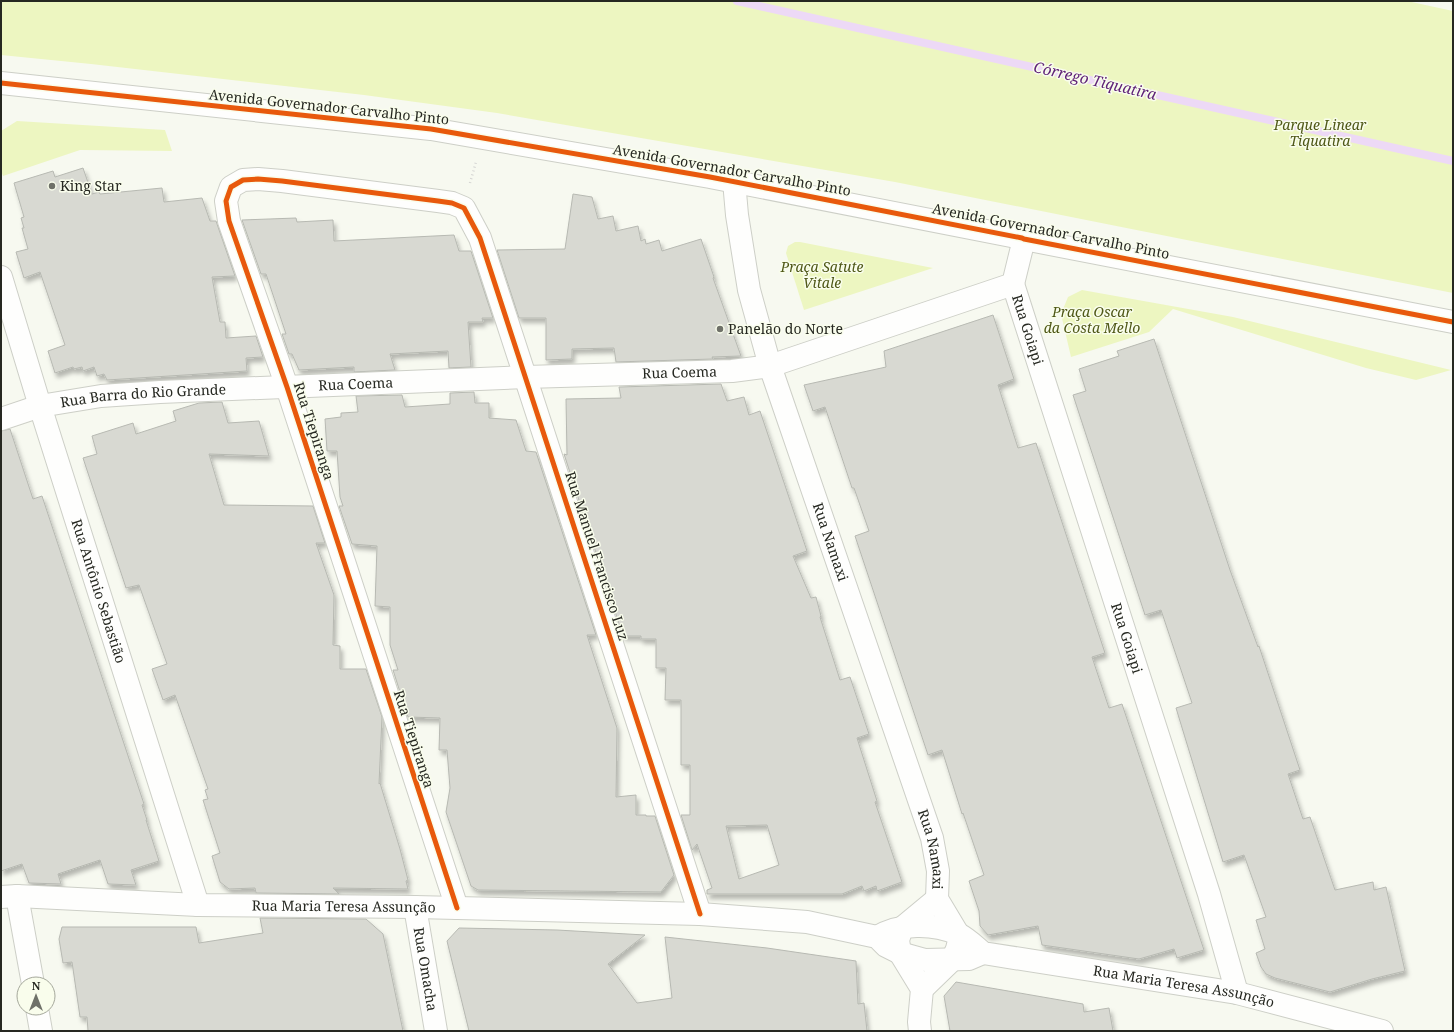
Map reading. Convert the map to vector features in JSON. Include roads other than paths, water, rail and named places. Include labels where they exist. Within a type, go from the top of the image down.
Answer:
[{"type":"street","name":"Avenida Governador Carvalho Pinto","points":[[1,83],[431,129],[734,182],[1453,322]]},
{"type":"street","name":"Rua Tiepiranga","points":[[457,908],[288,387],[229,221],[226,201],[231,187],[243,180],[258,179],[282,180],[438,201],[452,203],[464,208]]},
{"type":"street","name":"Rua Namaxi","points":[[734,182],[737,215],[750,290],[770,366],[932,838],[938,871],[937,899],[958,934]]},
{"type":"street","name":"Rua Manuel Francisco Luz","points":[[464,208],[480,238],[700,914]]},
{"type":"street","points":[[1013,284],[1024,239]]},
{"type":"street","name":"Rua Antônio Sebastião","points":[[1,277],[40,406],[198,905]]},
{"type":"street","name":"Rua Coema","points":[[288,387],[526,377],[732,371],[770,366],[1013,284]]},
{"type":"street","name":"Rua Goiapi","points":[[1013,284],[1209,894],[1237,993]]},
{"type":"street","name":"Rua Barra do Rio Grande","points":[[1,419],[40,406],[102,396],[288,387]]},
{"type":"street","points":[[9,897],[31,976]]},
{"type":"street","name":"Rua Maria Teresa Assunção","points":[[9,897],[198,905],[415,907],[700,914],[807,922],[877,937],[886,946],[900,953],[925,960],[969,959],[983,953],[1237,993],[1382,1031]]},
{"type":"street","name":"Rua Namaxi","points":[[902,928],[937,899]]},
{"type":"street","name":"Rua Omacha","points":[[415,907],[436,1031]]},
{"type":"street","points":[[877,937],[887,931],[902,928],[930,927],[958,934],[983,953]]},
{"type":"street","points":[[902,928],[898,940],[900,953],[922,989],[920,1031]]},
{"type":"street","points":[[922,989],[952,960],[957,949],[958,934]]},
{"type":"street","points":[[38,1016],[41,1031]]},
{"type":"waterway","name":"Córrego Tiquatira","points":[[737,1],[1453,161]]},
{"type":"place","name":"King Star","points":[[52,186]]},
{"type":"place","name":"Panelão do Norte","points":[[720,329]]},
{"type":"park label","name":"Parque Linear Tiquatira","points":[[1320,134]]},
{"type":"park label","name":"Praça Satute Vitale","points":[[822,276]]},
{"type":"park label","name":"Praça Oscar da Costa Mello","points":[[1092,320]]}]
